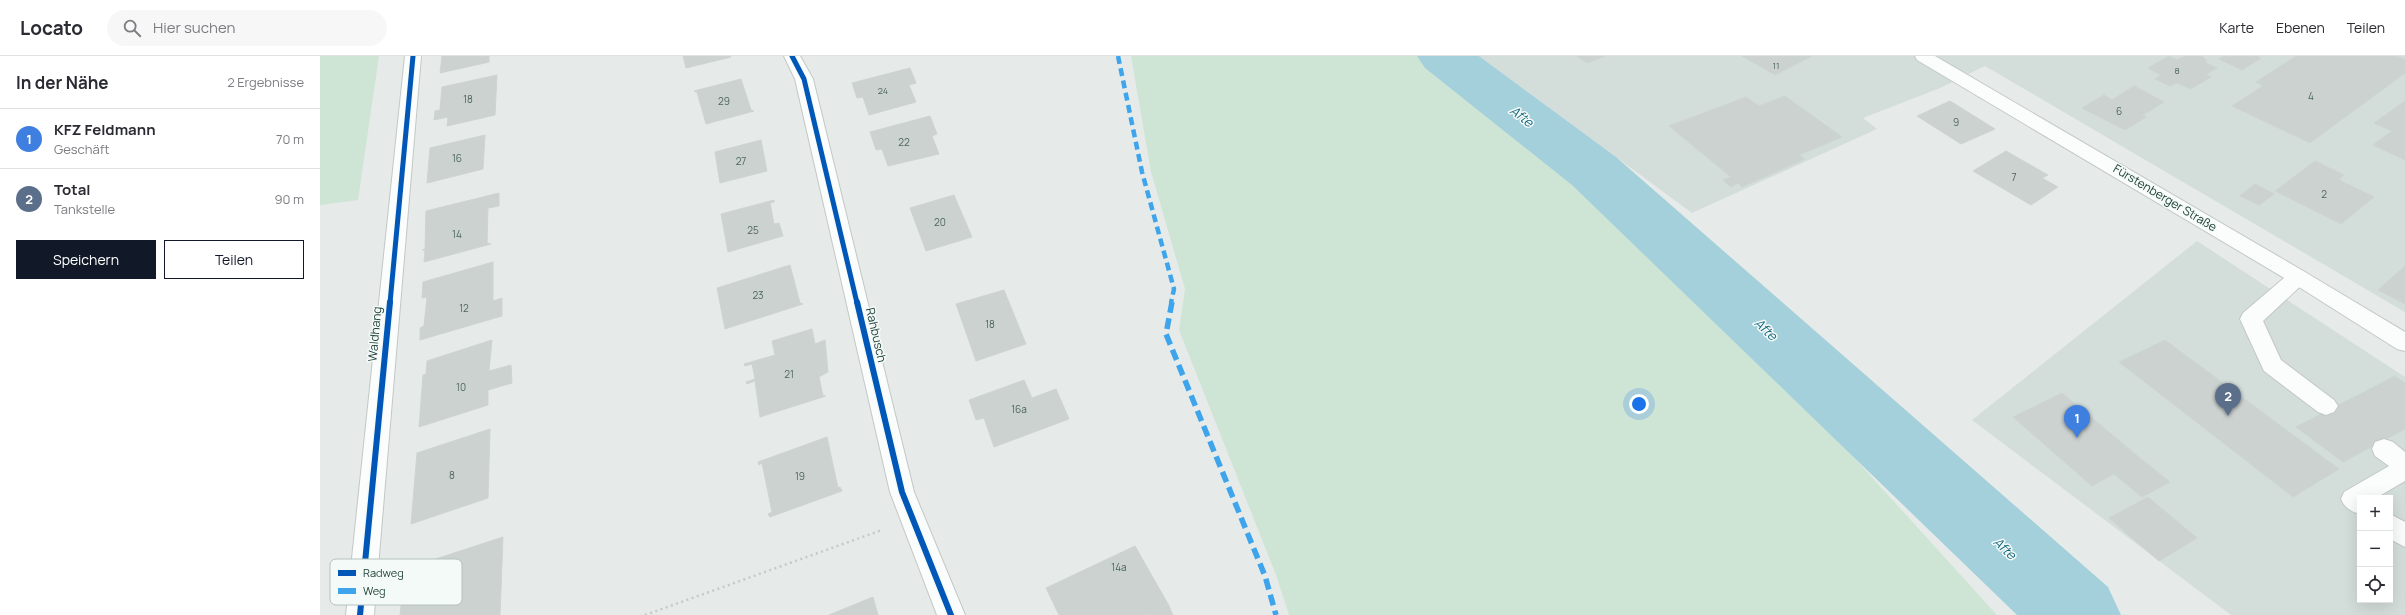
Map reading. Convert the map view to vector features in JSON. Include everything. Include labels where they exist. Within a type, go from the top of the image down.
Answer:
[{"type":"street","name":"Waldhang","points":[[365,559],[413,56]]},
{"type":"street","name":"Rahbusch","points":[[792,56],[804,79],[900,484],[912,520],[951,615]]},
{"type":"street","name":"Fürstenberger Straße","points":[[1923,56],[2298,277],[2405,343]]},
{"type":"street","points":[[2298,277],[2251,319],[2272,365],[2326,406]]},
{"type":"street","points":[[2384,449],[2405,465]]},
{"type":"street","points":[[2360,495],[2405,468]]},
{"type":"street","points":[[2393,528],[2405,536]]},
{"type":"street","name":"Waldhang","points":[[360,615],[361,605]]},
{"type":"path","points":[[645,615],[912,520]]},
{"type":"shaded area","points":[[1479,56],[2405,56],[2405,312],[1985,66],[1940,88],[1863,118],[1877,129],[1692,213]]},
{"type":"shaded area","points":[[2197,241],[2405,377],[2405,615],[2231,615],[1972,420]]},
{"type":"green space","points":[[320,56],[379,56],[358,200],[320,205]]},
{"type":"green space","points":[[1131,56],[1419,56],[1566,171],[1720,310],[1997,615],[1289,615],[1276,575],[1179,330],[1185,289],[1151,172]]},
{"type":"building","points":[[442,56],[489,56],[489,62],[440,73]]},
{"type":"building","points":[[683,56],[730,56],[731,57],[686,68]]},
{"type":"building","points":[[1577,56],[1605,56],[1587,63]]},
{"type":"building","points":[[1742,56],[1812,56],[1775,75]]},
{"type":"building","points":[[2169,56],[2211,77],[2191,89],[2177,83],[2170,86],[2155,79],[2161,75],[2148,68]]},
{"type":"building","points":[[2185,56],[2202,56],[2207,61],[2204,62],[2217,68],[2206,74],[2177,60]]},
{"type":"building","points":[[2224,56],[2257,56],[2261,58],[2242,70],[2219,59]]},
{"type":"building","points":[[2296,56],[2397,56],[2405,60],[2405,73],[2310,143],[2232,106],[2263,86],[2256,82]]},
{"type":"building","points":[[910,68],[916,83],[909,85],[916,102],[869,115],[863,97],[857,98],[852,83]]},
{"type":"building","points":[[497,75],[495,115],[447,126],[448,117],[434,120],[435,111],[440,110],[442,87]]},
{"type":"building","points":[[741,79],[751,110],[754,111],[706,124],[697,92],[694,91]]},
{"type":"building","points":[[2134,86],[2164,102],[2143,115],[2146,117],[2125,130],[2082,108],[2104,95],[2112,100]]},
{"type":"building","points":[[1785,96],[1842,137],[1799,155],[1805,159],[1742,187],[1738,183],[1731,187],[1723,180],[1731,177],[1669,126],[1746,97],[1759,106]]},
{"type":"building","points":[[1950,101],[1995,129],[1961,144],[1917,116]]},
{"type":"building","points":[[2405,101],[2405,160],[2373,145],[2392,131],[2374,123]]},
{"type":"building","points":[[930,116],[937,134],[932,136],[939,154],[888,166],[882,149],[876,150],[870,132]]},
{"type":"building","points":[[485,135],[483,169],[427,183],[430,148]]},
{"type":"building","points":[[761,140],[767,171],[720,183],[715,152]]},
{"type":"building","points":[[2006,151],[2048,175],[2042,178],[2058,187],[2031,205],[1973,171]]},
{"type":"building","points":[[2315,161],[2344,175],[2339,179],[2343,182],[2374,197],[2341,224],[2275,191]]},
{"type":"building","points":[[2255,184],[2274,194],[2259,205],[2240,196]]},
{"type":"building","points":[[499,193],[499,206],[488,208],[487,243],[491,244],[424,262],[425,250],[422,250],[425,249],[426,211]]},
{"type":"building","points":[[954,195],[972,237],[926,251],[910,208]]},
{"type":"building","points":[[774,200],[774,202],[770,203],[774,224],[779,223],[783,236],[728,252],[721,214]]},
{"type":"building","points":[[493,262],[493,301],[502,298],[502,316],[420,340],[420,328],[424,326],[427,297],[422,298],[423,282]]},
{"type":"building","points":[[790,265],[800,303],[803,304],[725,329],[717,288]]},
{"type":"building","points":[[2405,266],[2405,304],[2378,290]]},
{"type":"building","points":[[1004,290],[1026,344],[976,361],[956,304]]},
{"type":"building","points":[[812,329],[815,344],[825,340],[828,372],[819,377],[823,396],[826,396],[760,417],[755,381],[747,384],[746,382],[755,379],[752,364],[745,366],[744,364],[775,355],[772,341]]},
{"type":"building","points":[[492,340],[489,371],[511,365],[512,383],[488,390],[488,405],[419,427],[423,375],[426,374],[427,361]]},
{"type":"building","points":[[2165,340],[2339,469],[2293,497],[2119,362]]},
{"type":"building","points":[[2395,376],[2405,383],[2405,429],[2343,462],[2296,427]]},
{"type":"building","points":[[1024,380],[1032,398],[1056,389],[1069,419],[994,447],[984,418],[976,420],[969,400]]},
{"type":"building","points":[[2062,393],[2141,459],[2092,486],[2013,417]]},
{"type":"building","points":[[490,429],[488,498],[411,524],[417,453]]},
{"type":"building","points":[[827,437],[838,488],[840,487],[842,491],[770,517],[768,514],[772,512],[762,463],[759,465],[758,462]]},
{"type":"building","points":[[2141,459],[2170,482],[2142,497],[2114,474]]},
{"type":"building","points":[[2148,497],[2197,538],[2159,561],[2109,518]]},
{"type":"building","points":[[503,537],[500,615],[400,615],[401,605],[462,605],[462,559],[436,559]]},
{"type":"building","points":[[1135,546],[1168,604],[1145,615],[1059,615],[1046,588]]},
{"type":"building","points":[[873,597],[878,615],[829,615]]},
{"type":"building","points":[[1168,604],[1173,615],[1145,615]]},
{"type":"waterway","name":"Afte","points":[[1444,56],[1594,171],[2077,615]]},
{"type":"marked path","points":[[1118,56],[1142,172],[1174,289],[1166,334],[1265,576],[1276,615]]},
{"type":"cycle path","points":[[365,559],[413,56]]},
{"type":"cycle path","points":[[792,56],[804,79],[902,492],[951,615]]},
{"type":"cycle path","points":[[360,615],[361,605]]},
{"type":"place","name":"Total","points":[[2228,416]]},
{"type":"place","name":"KFZ Feldmann","points":[[2077,438]]}]
